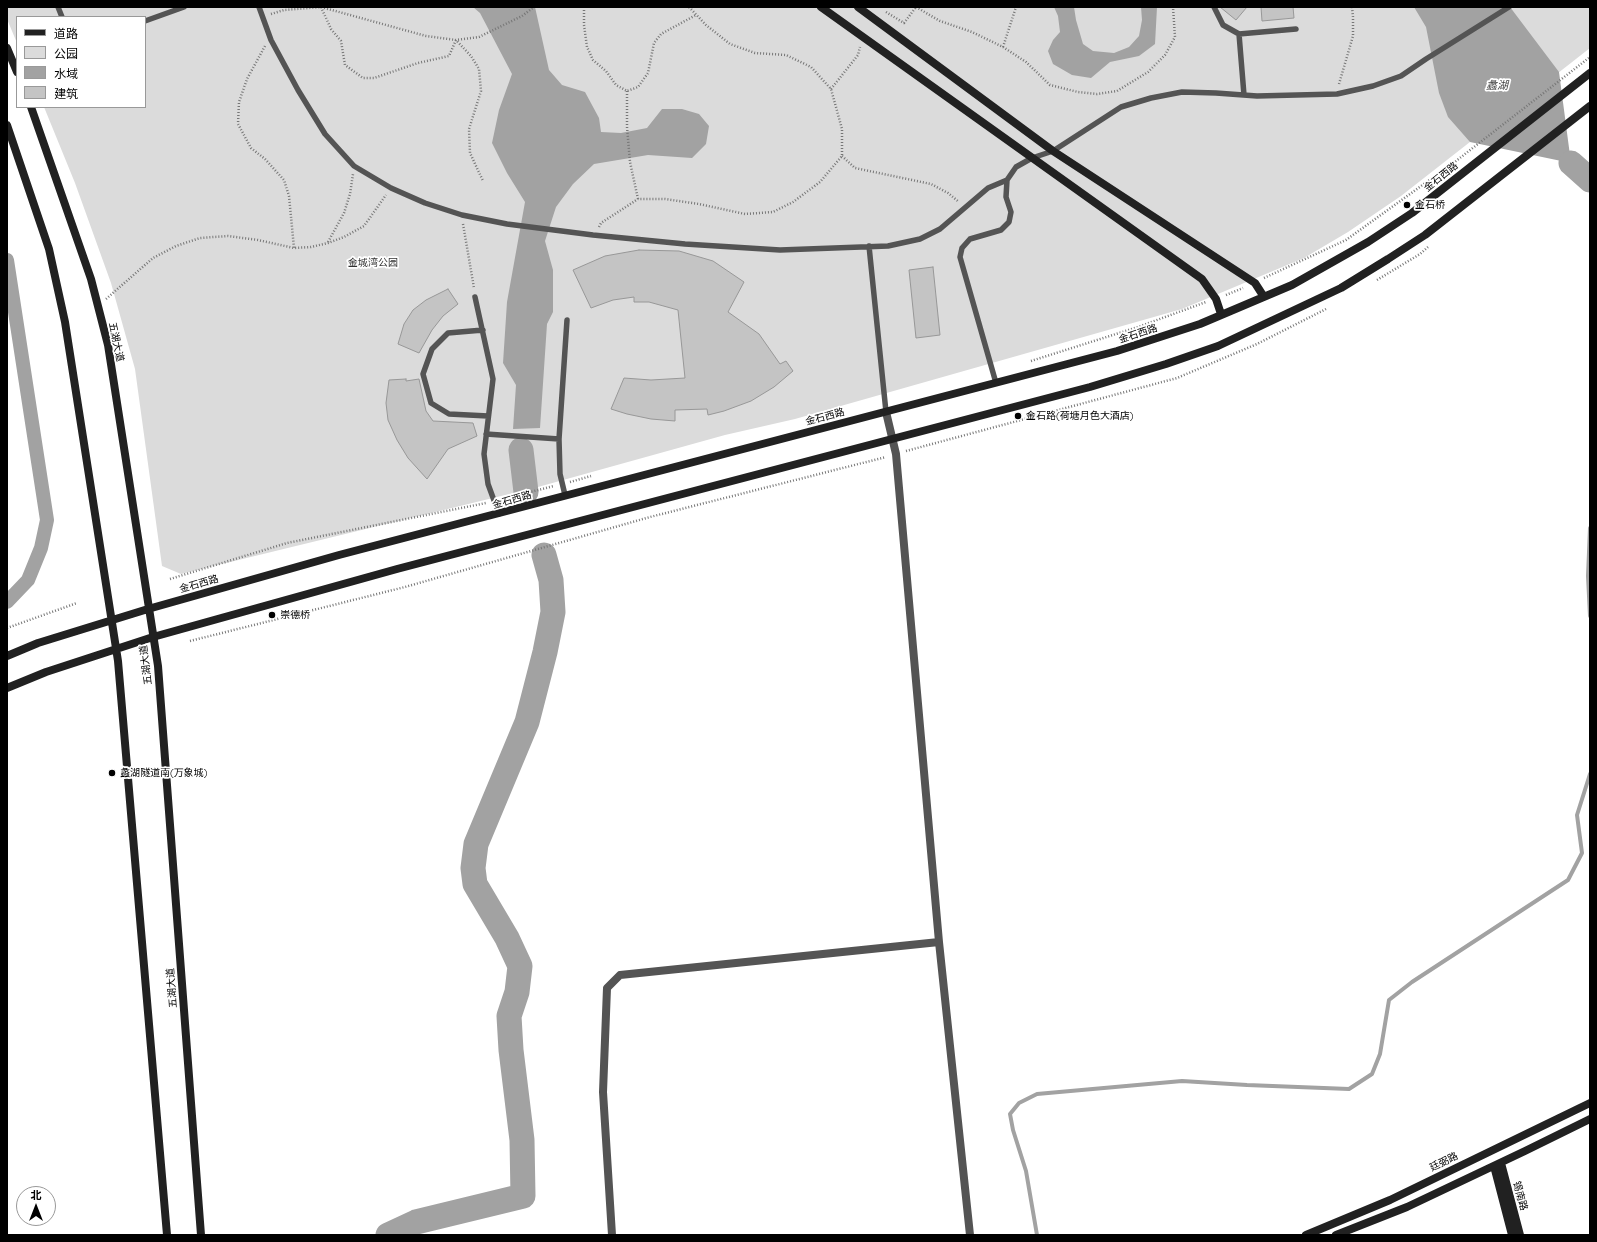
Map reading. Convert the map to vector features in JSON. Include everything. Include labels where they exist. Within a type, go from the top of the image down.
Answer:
[{"type":"main road","points":[[821,7],[1202,279],[1216,299],[1222,314]]},
{"type":"main road","points":[[858,7],[1053,151],[1255,283],[1264,297]]},
{"type":"main road","points":[[7,48],[16,70]]},
{"type":"main road","name":"金石西路","points":[[7,656],[38,643],[148,609],[339,555],[1117,351],[1200,324],[1292,285],[1368,242],[1412,213],[1590,73]]},
{"type":"main road","points":[[7,688],[46,672],[153,637],[397,569],[1090,387],[1166,364],[1218,346],[1341,288],[1388,260],[1425,235],[1590,106]]},
{"type":"main road","name":"五湖大道","points":[[31,108],[91,279],[108,345],[158,666],[201,1235]]},
{"type":"main road","points":[[7,125],[49,249],[65,322],[116,649],[167,1235]]},
{"type":"main road","name":"廷弼路","points":[[1306,1235],[1390,1200],[1590,1103]]},
{"type":"main road","points":[[1336,1235],[1407,1207],[1590,1119]]},
{"type":"main road","name":"锡南路","points":[[1498,1164],[1512,1235]]},
{"type":"main road","name":"锡南路","points":[[1498,1164],[1520,1235]]},
{"type":"street","points":[[886,412],[896,454],[939,942],[970,1235]]},
{"type":"street","points":[[612,1235],[603,1092],[606,988],[620,975],[939,942]]},
{"type":"lane","points":[[146,21],[184,7]]},
{"type":"lane","points":[[259,7],[271,40],[325,134],[354,166],[391,188],[425,203],[462,215],[507,224],[593,235],[685,244],[780,250],[888,246],[920,239],[940,229],[988,188],[1007,180],[1016,168],[1032,158],[1053,151],[1121,107],[1151,98],[1182,92],[1257,96],[1337,94],[1373,86],[1400,76],[1509,7]]},
{"type":"lane","points":[[1214,7],[1223,25],[1239,34],[1296,29]]},
{"type":"lane","points":[[1239,34],[1244,95]]},
{"type":"lane","points":[[996,383],[960,257],[962,248],[970,239],[1001,230],[1009,222],[1011,212],[1006,197],[1007,180]]},
{"type":"lane","points":[[869,246],[886,412]]},
{"type":"lane","points":[[475,297],[493,379],[484,454],[488,484],[499,514]]},
{"type":"lane","points":[[565,495],[560,474],[559,439],[567,320]]},
{"type":"lane","points":[[483,330],[448,333],[432,348],[423,374],[431,404],[449,414],[488,416]]},
{"type":"lane","points":[[486,434],[559,439]]},
{"type":"path","points":[[262,16],[285,8],[321,7],[426,36],[456,40],[479,36],[522,16],[534,7]]},
{"type":"path","points":[[321,7],[331,29],[341,41],[345,65],[363,78],[374,78],[418,63],[449,56],[456,40]]},
{"type":"path","points":[[584,7],[586,47],[593,60],[606,71],[616,85],[627,90],[638,87],[648,73],[654,43],[661,34],[696,16]]},
{"type":"path","points":[[593,235],[601,223],[638,199],[665,199],[699,204],[745,214],[773,212],[793,202],[820,182],[842,156],[842,130],[831,89],[811,67],[786,55],[755,53],[730,44],[696,16],[689,7]]},
{"type":"path","points":[[886,12],[904,24],[916,7],[940,21],[972,32],[1003,47],[1026,62],[1050,85],[1078,92],[1097,94],[1117,91],[1148,72],[1165,55],[1175,36],[1173,7]]},
{"type":"path","points":[[1003,47],[1016,7]]},
{"type":"path","points":[[1337,94],[1353,36],[1352,7]]},
{"type":"path","points":[[271,40],[262,50],[247,79],[240,102],[238,124],[251,148],[265,158],[284,180],[289,196],[294,248]]},
{"type":"path","points":[[456,40],[471,56],[479,69],[481,92],[469,129],[470,154],[483,181]]},
{"type":"path","points":[[831,89],[858,55],[860,47]]},
{"type":"path","name":"金石西路","points":[[1029,362],[1138,327],[1216,299],[1255,283],[1346,240],[1456,161],[1590,57]]},
{"type":"path","points":[[627,90],[627,127],[630,162],[638,199]]},
{"type":"path","points":[[842,156],[855,168],[931,184],[948,193],[966,208]]},
{"type":"path","points":[[328,243],[344,214],[350,194],[354,166]]},
{"type":"path","points":[[98,306],[153,258],[176,246],[200,238],[228,236],[258,240],[294,248],[311,247],[344,237],[364,226],[391,188]]},
{"type":"path","points":[[462,215],[475,297]]},
{"type":"path","name":"金石西路","points":[[170,579],[287,543],[495,502],[593,476]]},
{"type":"path","points":[[7,628],[76,603]]},
{"type":"green space","name":"金城湾公园","points":[[7,7],[1590,7],[1590,48],[1401,196],[1348,232],[1304,258],[1182,309],[795,419],[725,435],[538,487],[181,574],[162,566],[135,369],[111,283],[75,183],[44,108],[146,108],[146,16],[16,16],[16,41],[7,19]]},
{"type":"water","points":[[473,7],[535,7],[549,70],[562,85],[585,92],[599,118],[601,132],[621,133],[647,128],[662,109],[682,109],[699,114],[709,126],[706,144],[692,158],[648,155],[594,164],[573,184],[556,207],[545,241],[553,270],[553,312],[547,324],[540,428],[513,429],[516,385],[503,363],[507,302],[525,202],[507,173],[492,143],[499,110],[512,74],[480,13]]},
{"type":"water","points":[[1054,7],[1074,7],[1083,44],[1093,51],[1114,53],[1129,47],[1139,36],[1142,20],[1141,7],[1157,7],[1155,44],[1139,56],[1110,62],[1091,78],[1072,75],[1053,64],[1048,51],[1053,40],[1060,32],[1058,16]]},
{"type":"water","name":"蠡湖","points":[[1414,7],[1510,7],[1559,72],[1571,163],[1470,142],[1448,117],[1439,93],[1426,27]]},
{"type":"building","points":[[1220,7],[1247,7],[1236,20]]},
{"type":"building","points":[[1261,7],[1293,7],[1294,18],[1262,21]]},
{"type":"building","points":[[639,250],[679,251],[713,261],[744,282],[728,312],[759,334],[780,364],[786,361],[793,371],[774,387],[751,401],[708,415],[707,409],[675,410],[675,421],[651,419],[611,409],[624,378],[651,380],[685,378],[678,310],[649,302],[634,302],[634,297],[613,300],[591,308],[573,270],[605,256]]},
{"type":"building","points":[[933,267],[940,335],[916,338],[909,270]]},
{"type":"building","points":[[448,289],[458,304],[443,316],[432,330],[419,353],[398,344],[404,324],[413,310],[426,300]]},
{"type":"building","points":[[406,379],[406,381],[419,379],[426,411],[433,421],[473,423],[477,436],[448,449],[427,479],[408,458],[397,440],[388,420],[386,403],[389,380]]},
{"type":"waterway","points":[[1571,163],[1590,180]]},
{"type":"waterway","points":[[7,260],[47,520],[41,548],[28,580],[7,602]]},
{"type":"waterway","points":[[521,450],[526,492]]},
{"type":"waterway","points":[[1590,528],[1588,576],[1590,616]]},
{"type":"waterway","points":[[388,1235],[416,1222],[523,1196],[522,1140],[511,1050],[509,1016],[517,992],[520,966],[507,938],[475,884],[473,868],[476,844],[527,722],[545,652],[553,612],[551,580],[544,555]]},
{"type":"waterway","points":[[1037,1235],[1026,1171],[1013,1130],[1010,1114],[1019,1103],[1037,1094],[1182,1081],[1349,1089],[1372,1074],[1380,1054],[1389,1000],[1412,982],[1568,880],[1582,853],[1577,815],[1590,774]]},
{"type":"place","name":"金石桥","points":[[1407,205]]},
{"type":"place","name":"金石路(荷塘月色大酒店)","points":[[1018,416]]},
{"type":"place","name":"崇德桥","points":[[272,615]]},
{"type":"place","name":"蠡湖隧道南(万象城)","points":[[112,773]]}]
